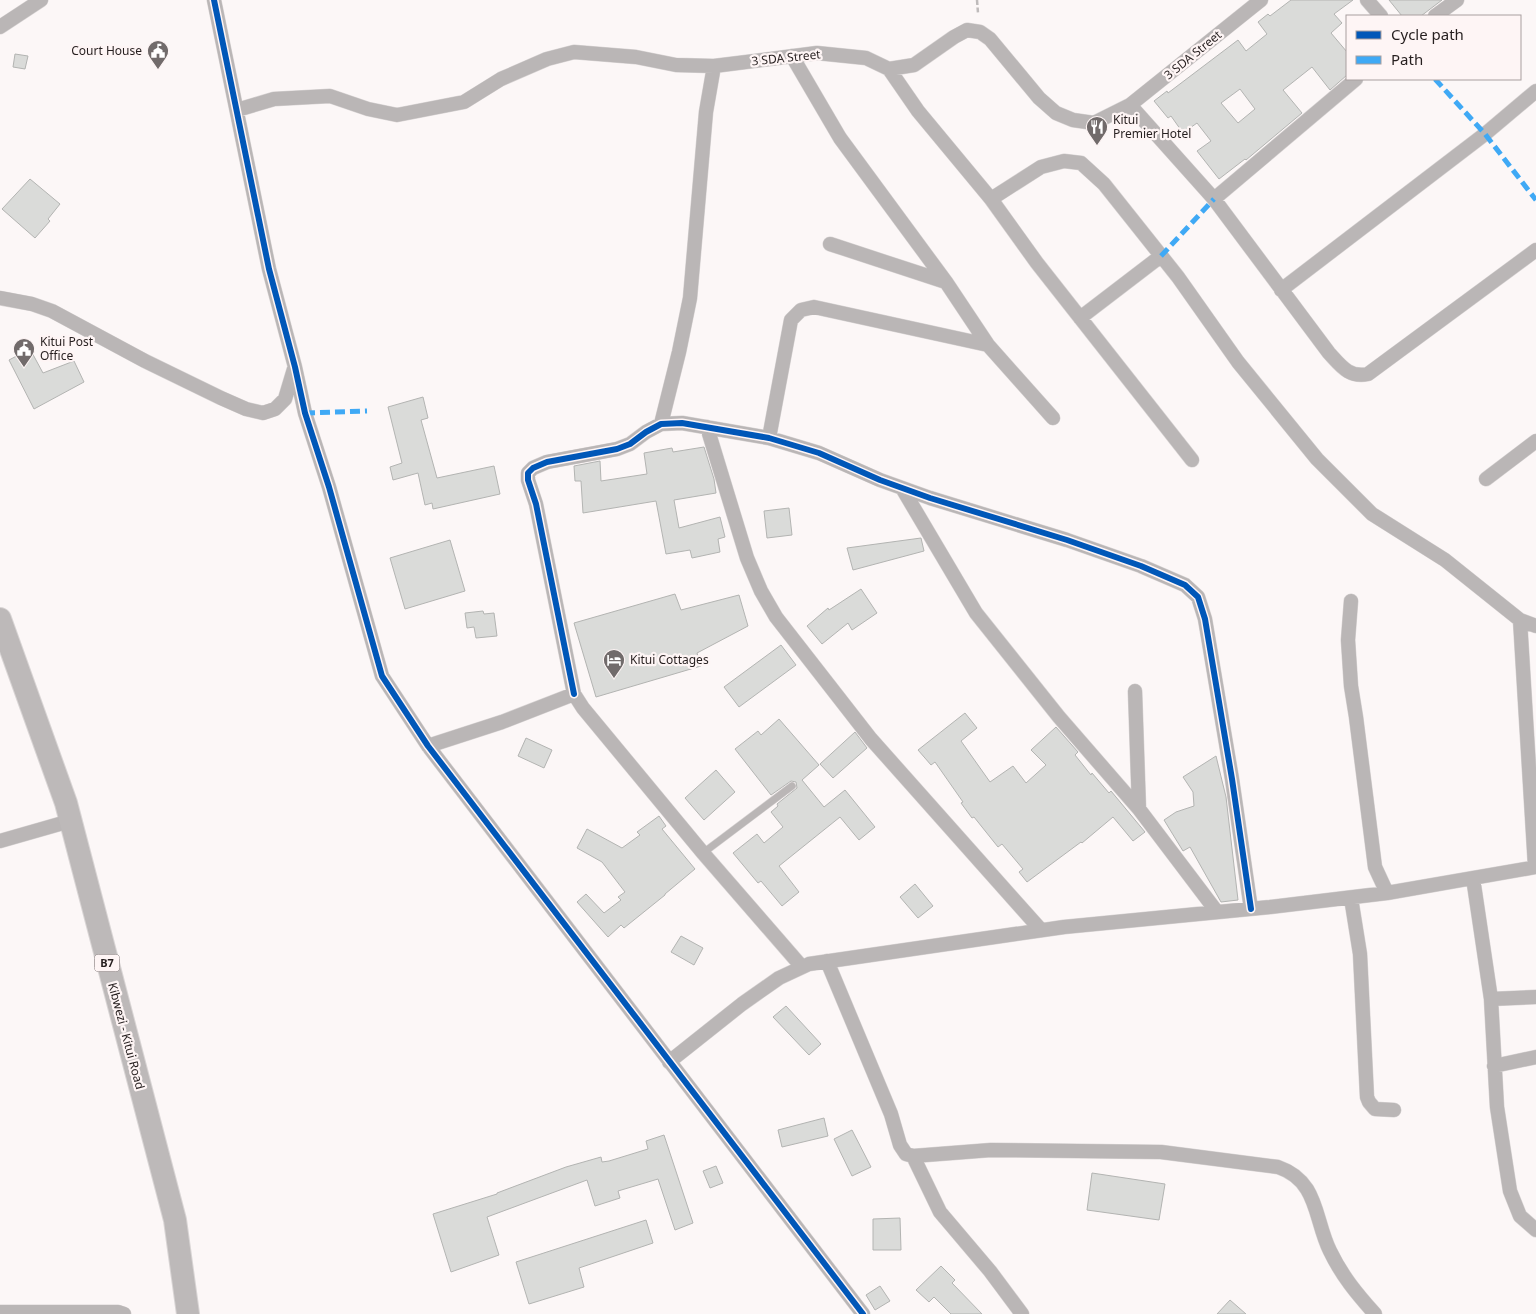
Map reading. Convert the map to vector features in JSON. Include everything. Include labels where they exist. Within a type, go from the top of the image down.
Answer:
[{"type":"main road","name":"Kibwezi - Kitui Road","points":[[0,619],[66,803],[174,1220],[188,1314]]},
{"type":"street","points":[[0,27],[41,0]]},
{"type":"street","points":[[214,0],[268,269],[295,367],[305,413],[332,496],[382,676],[428,746],[862,1314]]},
{"type":"street","name":"3 SDA Street","points":[[237,110],[274,99],[330,96],[368,109],[397,115],[405,114],[464,102],[501,79],[547,58],[574,52],[636,57],[676,65],[714,66],[817,53],[866,58],[889,69],[914,65],[954,36],[967,30],[980,32],[990,39],[1039,98],[1056,113],[1073,120],[1094,123],[1130,105],[1261,0]]},
{"type":"street","points":[[1367,0],[1380,15]]},
{"type":"street","points":[[1436,15],[1457,0]]},
{"type":"street","points":[[792,56],[840,138],[946,282],[988,344],[1053,418]]},
{"type":"street","points":[[661,424],[690,298],[706,112],[714,66]]},
{"type":"street","points":[[889,69],[918,111],[990,199],[1037,263],[1192,460]]},
{"type":"street","points":[[1214,198],[1355,80]]},
{"type":"street","points":[[1282,290],[1484,134],[1536,91]]},
{"type":"street","points":[[1130,105],[1214,198],[1329,353],[1343,368],[1352,374],[1360,376],[1368,374],[1395,356],[1536,250]]},
{"type":"street","points":[[990,199],[1041,167],[1064,161],[1082,163],[1104,184],[1161,256],[1238,362],[1317,459],[1372,514],[1445,560],[1520,620],[1536,626]]},
{"type":"street","points":[[830,244],[946,282]]},
{"type":"street","points":[[1080,318],[1161,256]]},
{"type":"street","points":[[0,298],[32,304],[52,311],[153,365],[220,398],[246,409],[263,413],[275,409],[285,399],[295,367]]},
{"type":"street","points":[[770,438],[791,320],[800,310],[814,307],[988,344]]},
{"type":"street","points":[[802,967],[702,854],[582,708],[574,694],[536,504],[528,480],[528,473],[533,468],[547,462],[617,449],[630,444],[661,424],[682,423],[770,438],[819,453],[902,488],[1067,540],[1141,566],[1185,585],[1198,597],[1206,629],[1232,779],[1251,909]]},
{"type":"street","points":[[707,427],[747,558],[761,591],[776,617],[872,738],[1041,930]]},
{"type":"street","points":[[1486,479],[1536,441]]},
{"type":"street","points":[[902,488],[976,613],[1059,717],[1139,808],[1217,912]]},
{"type":"street","points":[[1351,601],[1348,640],[1351,686],[1375,868],[1388,893]]},
{"type":"street","points":[[669,1062],[742,1004],[779,978],[809,964],[1041,930],[1351,898],[1536,867],[1520,620]]},
{"type":"street","points":[[1135,691],[1139,808]]},
{"type":"street","points":[[428,746],[502,722],[574,694]]},
{"type":"street","points":[[0,841],[70,821]]},
{"type":"street","points":[[1473,878],[1491,999],[1496,1108],[1510,1191],[1520,1216],[1536,1230]]},
{"type":"street","points":[[1351,898],[1360,954],[1367,1097],[1375,1109],[1394,1110]]},
{"type":"street","points":[[827,961],[891,1114],[900,1145],[906,1154],[913,1156],[991,1150],[1161,1152],[1278,1167],[1292,1171],[1301,1180],[1314,1200],[1330,1250],[1351,1287],[1375,1314]]},
{"type":"street","points":[[1491,999],[1536,997]]},
{"type":"street","points":[[1494,1066],[1536,1057]]},
{"type":"street","points":[[913,1156],[940,1212],[990,1271],[1022,1314]]},
{"type":"street","points":[[0,1312],[118,1312],[124,1314]]},
{"type":"lane","points":[[702,854],[792,786]]},
{"type":"path","points":[[977,0],[978,13]]},
{"type":"building","points":[[1291,0],[1353,0],[1334,14],[1342,23],[1331,33],[1346,51],[1346,76],[1330,90],[1312,67],[1283,90],[1302,113],[1246,160],[1219,179],[1197,151],[1211,141],[1197,123],[1183,133],[1171,116],[1168,118],[1154,101],[1167,91],[1168,93],[1238,40],[1246,51],[1267,34],[1258,22],[1268,14],[1270,16]],"holes":[[[1240,89],[1255,109],[1238,123],[1221,103]]]},
{"type":"building","points":[[1389,0],[1442,0],[1422,15],[1401,15]]},
{"type":"building","points":[[15,54],[28,56],[25,69],[13,67]]},
{"type":"building","points":[[30,179],[60,204],[48,219],[50,221],[35,238],[2,209]]},
{"type":"building","name":"Kitui Post Office","points":[[30,349],[43,373],[74,361],[84,382],[34,409],[9,360]]},
{"type":"building","points":[[423,397],[428,418],[421,420],[437,478],[494,466],[500,494],[433,509],[432,503],[425,505],[418,473],[393,480],[390,467],[402,463],[388,407]]},
{"type":"building","points":[[704,447],[714,479],[716,493],[674,500],[679,528],[720,517],[725,537],[718,539],[720,552],[692,558],[690,550],[666,554],[656,501],[583,513],[581,481],[575,481],[574,466],[600,461],[601,481],[647,474],[644,453],[672,448],[673,452]]},
{"type":"building","points":[[789,508],[792,535],[767,538],[764,511]]},
{"type":"building","points":[[921,538],[924,551],[853,570],[847,548]]},
{"type":"building","points":[[450,540],[465,591],[405,609],[390,558]]},
{"type":"building","points":[[861,589],[877,613],[852,630],[848,623],[822,644],[807,626],[828,608],[829,610]]},
{"type":"building","name":"Kitui Cottages","points":[[675,594],[681,610],[739,595],[748,626],[697,653],[701,666],[596,697],[574,623]]},
{"type":"building","points":[[483,611],[484,614],[494,613],[497,636],[476,638],[474,627],[467,628],[465,613]]},
{"type":"building","points":[[781,645],[796,665],[739,707],[724,687]]},
{"type":"building","points":[[965,713],[977,728],[961,741],[990,782],[1013,766],[1026,783],[1046,765],[1031,750],[1056,727],[1078,752],[1075,755],[1091,775],[1092,773],[1109,793],[1111,791],[1145,832],[1133,841],[1113,817],[1082,843],[1027,882],[1019,872],[1023,869],[1002,844],[998,847],[974,817],[972,818],[935,762],[931,765],[918,750]]},
{"type":"building","points":[[779,719],[819,765],[802,780],[824,807],[845,790],[875,827],[859,840],[840,817],[779,866],[799,892],[782,906],[761,881],[758,883],[733,853],[757,834],[764,843],[783,827],[771,812],[778,806],[777,804],[797,788],[796,782],[791,781],[771,795],[735,749],[758,731],[761,735]]},
{"type":"building","points":[[855,732],[867,748],[833,778],[820,764]]},
{"type":"building","points":[[526,738],[552,750],[544,768],[518,756]]},
{"type":"building","points":[[1216,756],[1226,797],[1238,900],[1221,902],[1190,847],[1183,851],[1164,820],[1176,812],[1194,806],[1193,792],[1183,777]]},
{"type":"building","points":[[716,770],[735,792],[704,820],[685,798]]},
{"type":"building","points":[[659,816],[666,826],[662,829],[695,869],[624,928],[621,925],[608,937],[577,902],[586,894],[604,913],[621,900],[618,897],[625,892],[602,862],[577,848],[587,829],[622,848],[640,835],[637,832]]},
{"type":"building","points":[[915,884],[933,906],[918,918],[900,897]]},
{"type":"building","points":[[681,936],[703,948],[694,965],[671,952]]},
{"type":"building","points":[[786,1006],[821,1044],[809,1055],[773,1017]]},
{"type":"building","points":[[824,1118],[828,1136],[782,1147],[778,1130]]},
{"type":"building","points":[[852,1130],[871,1167],[852,1176],[834,1139]]},
{"type":"building","points":[[664,1135],[693,1223],[675,1230],[658,1179],[618,1191],[620,1198],[595,1206],[587,1180],[487,1217],[499,1255],[451,1272],[433,1214],[497,1194],[566,1167],[601,1157],[602,1162],[609,1161],[648,1149],[646,1141]]},
{"type":"building","points":[[716,1166],[723,1183],[710,1188],[703,1171]]},
{"type":"building","points":[[1092,1173],[1165,1184],[1159,1220],[1087,1210]]},
{"type":"building","points":[[900,1218],[901,1250],[873,1250],[873,1219]]},
{"type":"building","points":[[646,1220],[653,1243],[579,1268],[584,1287],[529,1304],[516,1262]]},
{"type":"building","points":[[941,1266],[955,1280],[952,1283],[982,1314],[951,1314],[934,1297],[929,1302],[916,1290]]},
{"type":"building","points":[[880,1286],[890,1301],[875,1310],[866,1295]]},
{"type":"building","points":[[1230,1300],[1246,1314],[1217,1314]]},
{"type":"marked path","points":[[1436,80],[1485,134],[1536,200]]},
{"type":"marked path","points":[[1161,256],[1214,199]]},
{"type":"marked path","points":[[305,413],[367,411]]},
{"type":"cycle path","points":[[214,0],[269,269],[305,413],[329,487],[382,676],[428,746],[863,1314]]},
{"type":"cycle path","points":[[574,694],[536,504],[528,480],[528,473],[533,468],[547,462],[617,449],[630,444],[661,424],[682,423],[769,438],[819,453],[880,480],[930,498],[1067,540],[1141,566],[1185,585],[1198,597],[1205,619],[1232,779],[1251,909]]},
{"type":"place","name":"Court House","points":[[158,70]]},
{"type":"place","name":"Kitui Premier Hotel","points":[[1097,146]]},
{"type":"place","name":"Kitui Post Office","points":[[24,368]]},
{"type":"place","name":"Kitui Cottages","points":[[614,679]]}]
